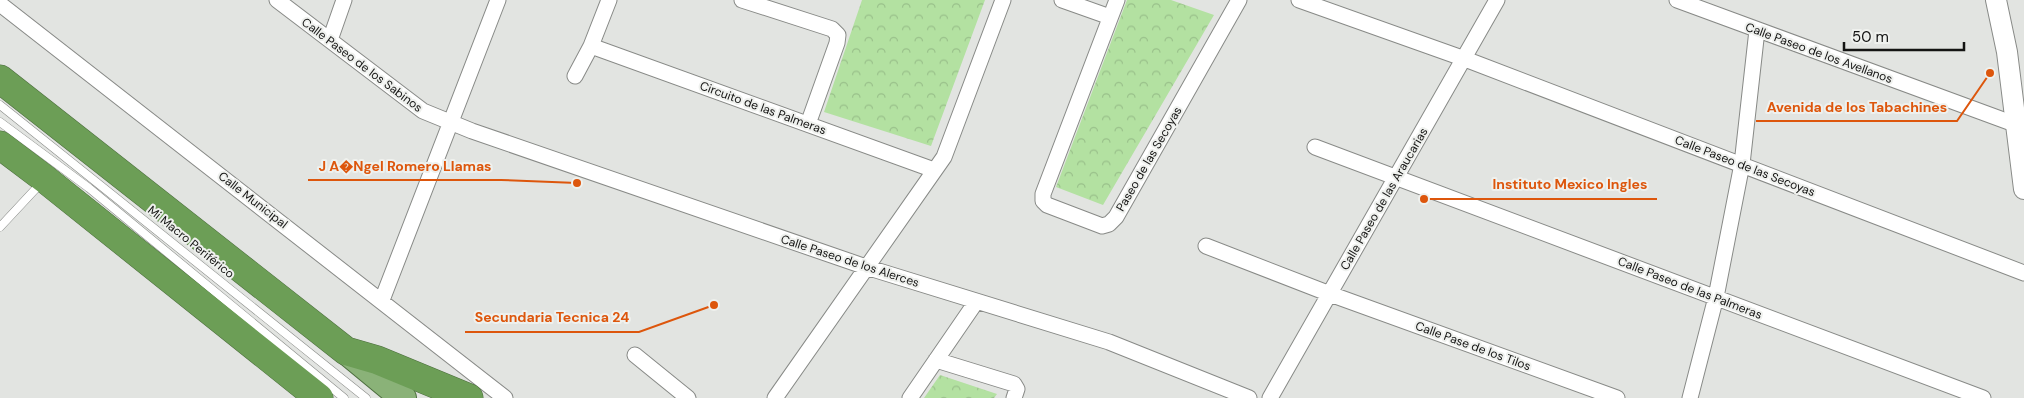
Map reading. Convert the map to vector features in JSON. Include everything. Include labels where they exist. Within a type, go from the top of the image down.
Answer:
[{"type":"highway","points":[[0,80],[346,351],[403,398]]},
{"type":"highway","points":[[0,145],[319,398]]},
{"type":"highway","points":[[346,351],[377,360],[468,398]]},
{"type":"street","name":"Calle Paseo de los Sabinos","points":[[277,0],[423,112],[451,122]]},
{"type":"street","points":[[330,40],[344,0]]},
{"type":"street","points":[[382,300],[498,0]]},
{"type":"street","points":[[575,76],[591,46],[609,0]]},
{"type":"street","points":[[742,0],[832,29],[838,35],[837,43],[808,124]]},
{"type":"street","points":[[775,398],[944,157],[1003,0]]},
{"type":"street","points":[[1062,0],[1110,17]]},
{"type":"street","name":"Paseo de las Secoyas","points":[[1117,0],[1043,194],[1043,201],[1047,205],[1102,226],[1109,224],[1116,216],[1239,0]]},
{"type":"street","points":[[1299,0],[1465,59]]},
{"type":"street","name":"Calle Paseo de las Araucarias","points":[[1270,398],[1497,0]]},
{"type":"street","name":"Calle Paseo de los Avellanos","points":[[1678,0],[2017,125]]},
{"type":"street","points":[[1996,0],[2016,51],[2017,125],[2024,189]]},
{"type":"street","name":"Calle Municipal","points":[[0,4],[382,300],[505,398]]},
{"type":"street","points":[[1690,398],[1716,297],[1742,164],[1757,30]]},
{"type":"street","name":"Circuito de las Palmeras","points":[[591,46],[934,170]]},
{"type":"street","name":"Calle Paseo de las Secoyas","points":[[1465,59],[2024,273]]},
{"type":"street","name":"Calle Paseo de los Alerces","points":[[451,122],[866,267],[1109,342],[1249,398]]},
{"type":"street","name":"Calle Paseo de las Palmeras","points":[[1315,147],[1983,398]]},
{"type":"street","name":"Calle Pase de los Tilos","points":[[1206,246],[1330,294],[1617,398]]},
{"type":"street","points":[[910,398],[976,302]]},
{"type":"street","points":[[636,355],[688,398]]},
{"type":"street","points":[[936,360],[1014,384],[1018,389],[1014,398]]},
{"type":"lane","name":"Mi Macro Periférico","points":[[0,105],[366,398]]},
{"type":"lane","name":"Mi Macro Periférico","points":[[0,122],[89,188],[344,398]]},
{"type":"lane","points":[[0,227],[45,179]]},
{"type":"green space","points":[[862,0],[985,0],[931,146],[824,112]]},
{"type":"green space","points":[[1127,0],[1171,0],[1214,15],[1103,205],[1056,187]]},
{"type":"green space","points":[[940,375],[997,394],[994,398],[924,398]]},
{"type":"place","name":"Avenida de los Tabachines","points":[[1990,73]]},
{"type":"place","name":"J A�Ngel Romero Llamas","points":[[577,183]]},
{"type":"place","name":"Instituto Mexico Ingles","points":[[1424,199]]},
{"type":"place","name":"Secundaria Tecnica 24","points":[[714,305]]}]
